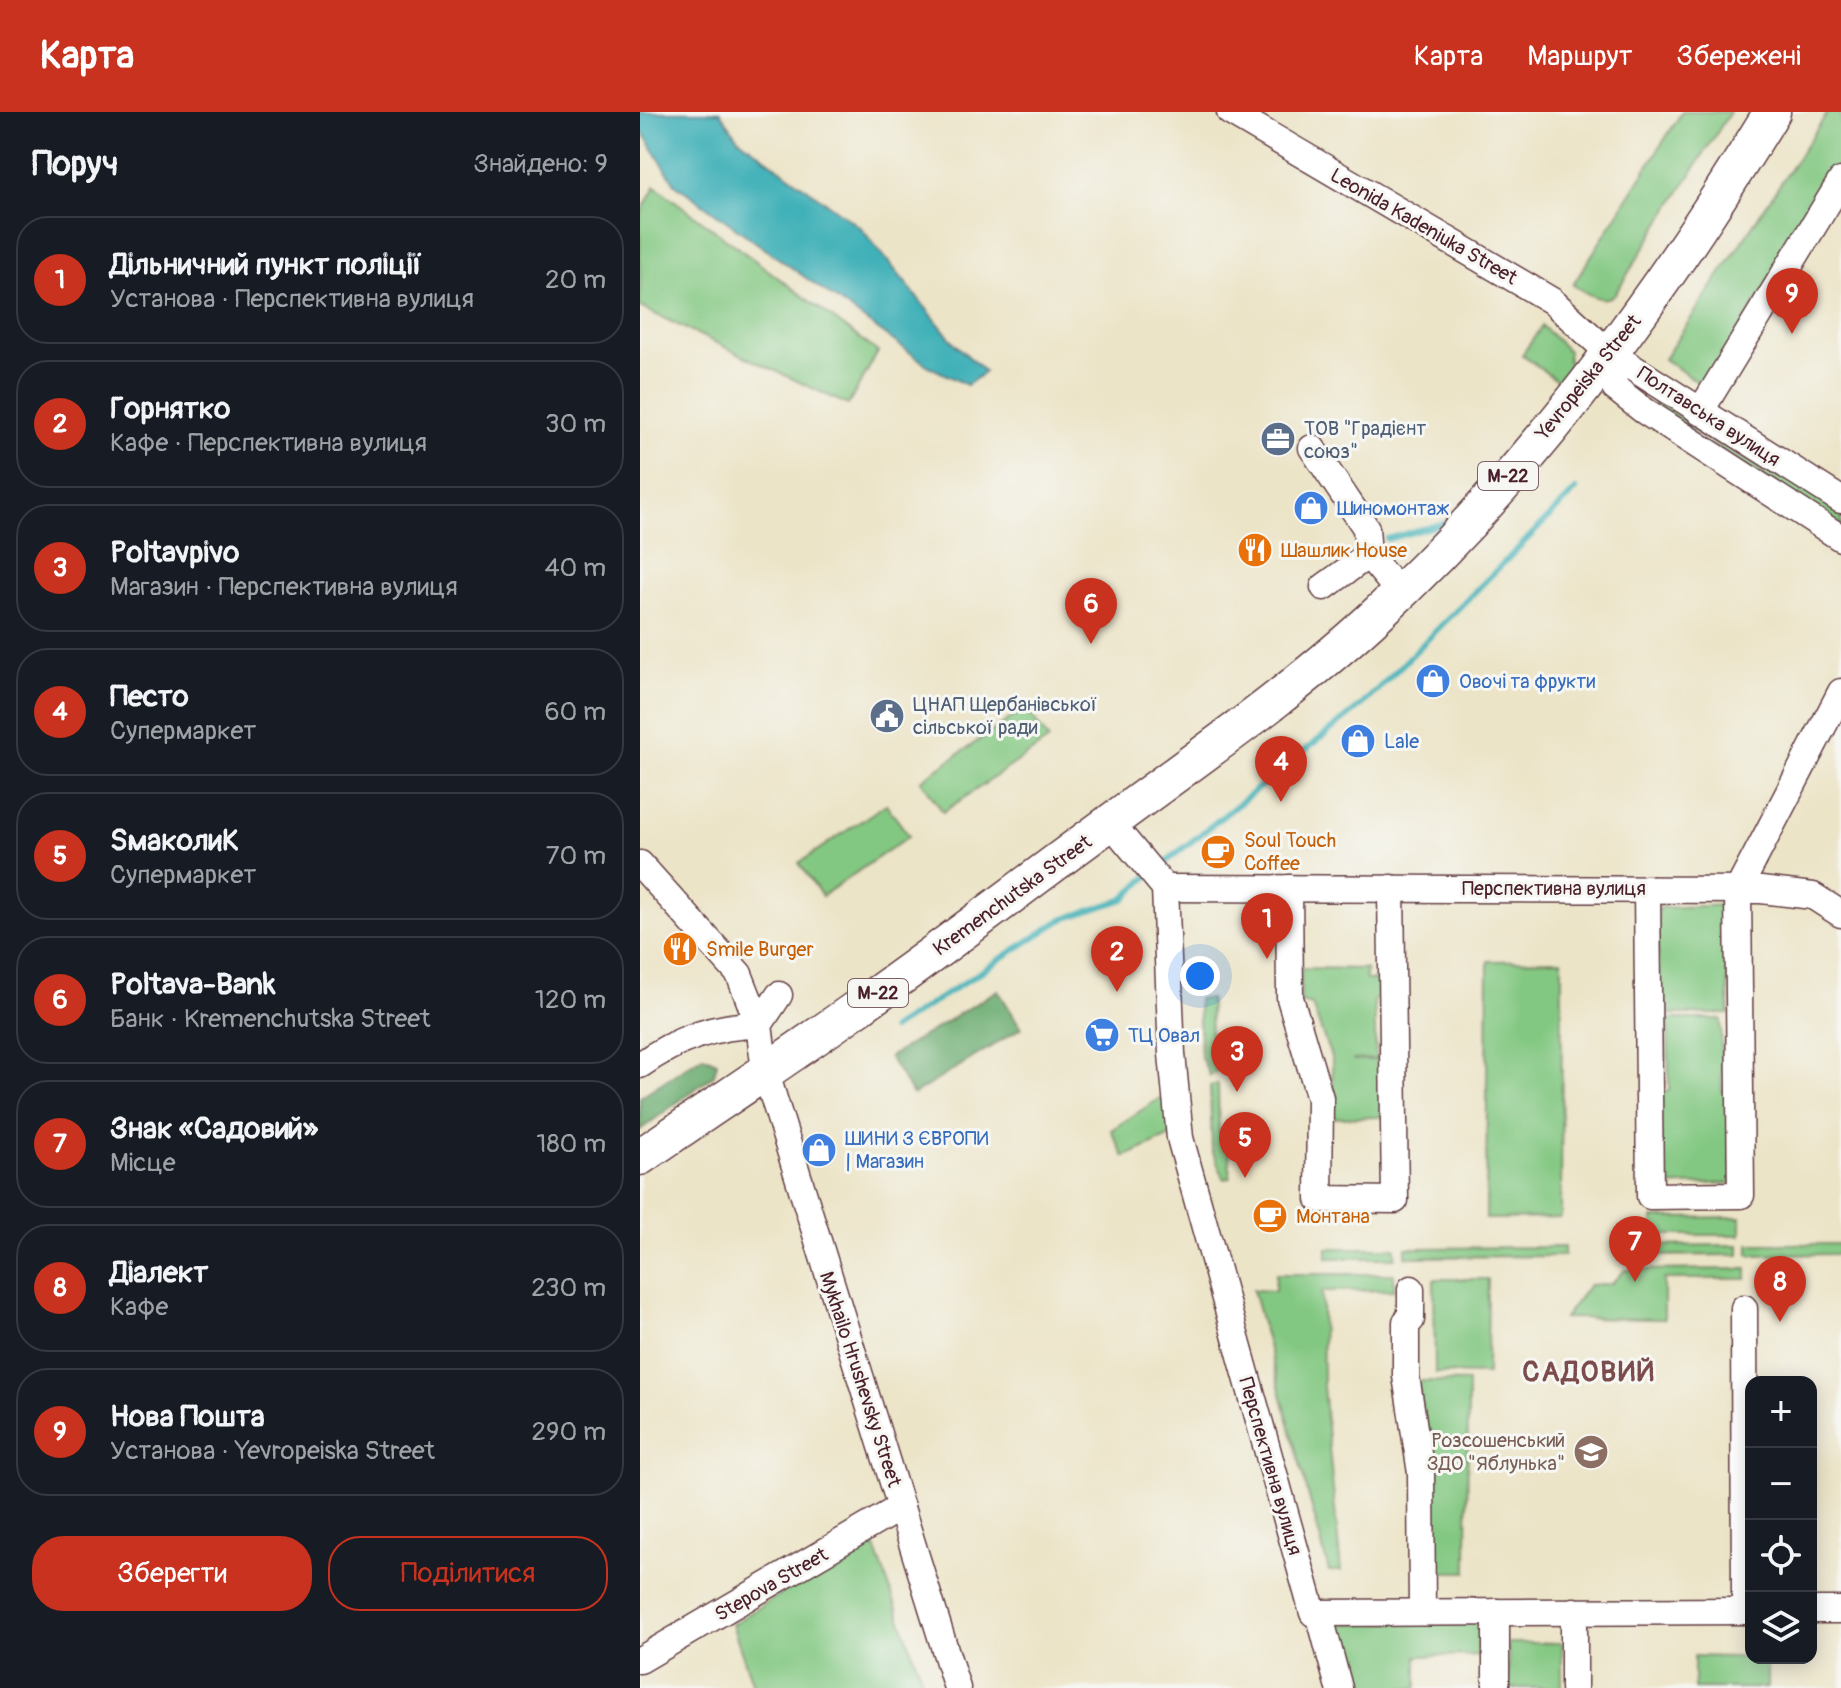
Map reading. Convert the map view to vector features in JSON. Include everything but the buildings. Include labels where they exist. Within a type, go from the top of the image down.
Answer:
[{"type":"highway","name":"Yevropeiska Street","points":[[1373,618],[1479,512],[1641,312],[1772,112]]},
{"type":"highway","name":"Kremenchutska Street","points":[[640,1157],[853,1011],[1299,683],[1373,618]]},
{"type":"street","name":"Leonida Kadeniuka Street","points":[[1230,112],[1552,301],[1608,352]]},
{"type":"street","points":[[1700,412],[1841,181]]},
{"type":"street","name":"Полтавська вулиця","points":[[1608,352],[1841,500]]},
{"type":"street","name":"Полтавська вулиця","points":[[1608,352],[1615,388],[1643,410],[1841,538]]},
{"type":"street","points":[[1312,448],[1366,528],[1368,555],[1399,592]]},
{"type":"street","points":[[1324,587],[1368,555]]},
{"type":"street","points":[[1647,889],[1650,1196],[1741,1195],[1738,890],[1841,692]]},
{"type":"street","points":[[1110,822],[1165,888]]},
{"type":"street","name":"Mykhailo Hrushevsky Street","points":[[640,864],[739,974],[759,1025],[765,1070],[957,1688]]},
{"type":"street","name":"Перспективна вулиця","points":[[1339,1688],[1319,1613],[1313,1613],[1180,1138],[1172,1054],[1165,888],[1738,890],[1813,896],[1841,914]]},
{"type":"street","points":[[1289,888],[1290,998],[1320,1098],[1319,1199],[1395,1200],[1391,888]]},
{"type":"street","points":[[640,1065],[668,1045],[736,1025],[759,1025],[779,995]]},
{"type":"street","points":[[1411,1289],[1411,1320],[1406,1322],[1406,1376],[1421,1473],[1422,1612]]},
{"type":"street","points":[[1744,1308],[1748,1592]]},
{"type":"street","name":"Stepova Street","points":[[640,1660],[901,1507]]},
{"type":"street","points":[[1817,1610],[1841,1610]]},
{"type":"street","points":[[1574,1611],[1574,1688]]},
{"type":"street","points":[[1319,1613],[1745,1611]]},
{"type":"street","points":[[1496,1612],[1496,1688]]},
{"type":"green space","points":[[1682,112],[1730,112],[1615,294],[1599,298],[1573,285]]},
{"type":"green space","points":[[1828,112],[1841,112],[1841,161],[1705,387],[1664,359]]},
{"type":"green space","points":[[655,186],[878,352],[848,405],[640,307],[640,215]]},
{"type":"green space","points":[[1542,326],[1568,351],[1568,370],[1559,382],[1522,355]]},
{"type":"green space","points":[[1661,392],[1841,509],[1841,528],[1653,405]]},
{"type":"green space","points":[[1026,708],[1049,740],[943,812],[921,780]]},
{"type":"green space","points":[[886,804],[909,836],[822,896],[799,863]]},
{"type":"green space","points":[[1725,905],[1729,1014],[1658,1014],[1658,908]]},
{"type":"green space","points":[[1562,960],[1561,1218],[1486,1219],[1488,961]]},
{"type":"green space","points":[[1301,968],[1366,969],[1366,980],[1380,980],[1380,997],[1374,1001],[1376,1059],[1352,1060],[1381,1060],[1381,1117],[1333,1118],[1332,1060],[1312,1005],[1301,1002]]},
{"type":"green space","points":[[998,990],[1021,1028],[913,1095],[889,1057]]},
{"type":"green space","points":[[1198,999],[1210,999],[1216,1072],[1210,1076],[1201,1057]]},
{"type":"green space","points":[[1668,1019],[1721,1019],[1722,1091],[1730,1091],[1732,1183],[1661,1186],[1659,1092],[1669,1091]]},
{"type":"green space","points":[[703,1056],[717,1062],[714,1075],[640,1130],[640,1097]]},
{"type":"green space","points":[[1218,1084],[1219,1131],[1229,1140],[1230,1178],[1224,1179],[1212,1150],[1210,1086]]},
{"type":"green space","points":[[1165,1095],[1173,1135],[1124,1157],[1111,1130]]},
{"type":"green space","points":[[1741,1217],[1741,1235],[1653,1235],[1653,1218]]},
{"type":"green space","points":[[1749,1244],[1841,1244],[1841,1254],[1749,1255]]},
{"type":"green space","points":[[1739,1245],[1739,1255],[1629,1256],[1629,1246]]},
{"type":"green space","points":[[1564,1247],[1564,1256],[1406,1257],[1406,1248]]},
{"type":"green space","points":[[1327,1248],[1395,1248],[1395,1258],[1327,1258]]},
{"type":"green space","points":[[1747,1269],[1747,1279],[1664,1279],[1664,1319],[1564,1318],[1589,1285],[1611,1284],[1625,1270]]},
{"type":"green space","points":[[1276,1274],[1394,1274],[1394,1290],[1322,1291],[1323,1387],[1341,1571],[1329,1571],[1253,1290],[1275,1291]]},
{"type":"green space","points":[[1434,1279],[1488,1279],[1487,1374],[1435,1373]]},
{"type":"green space","points":[[1417,1381],[1468,1382],[1467,1572],[1436,1572],[1432,1451]]},
{"type":"green space","points":[[872,1538],[925,1688],[754,1688],[732,1624]]},
{"type":"green space","points":[[1486,1620],[1492,1655],[1417,1656],[1417,1688],[1355,1688],[1347,1659],[1341,1660],[1335,1624]]},
{"type":"green space","points":[[1508,1643],[1562,1643],[1562,1688],[1509,1688]]},
{"type":"green space","points":[[1694,1656],[1745,1657],[1745,1664],[1767,1664],[1767,1688],[1694,1688]]},
{"type":"water","points":[[640,112],[720,112],[738,138],[861,228],[955,344],[985,372],[967,385],[930,367],[675,184],[640,128]]},
{"type":"waterway","points":[[1162,865],[1362,705],[1576,490]]},
{"type":"waterway","points":[[1387,539],[1449,522]]},
{"type":"waterway","points":[[892,1029],[1061,920],[1124,899],[1147,877]]},
{"type":"place","name":"Нова Пошта","points":[[1792,334]]},
{"type":"place","name":"ТОВ \"Градієнт союз\"","points":[[1278,439]]},
{"type":"place","name":"Шиномонтаж","points":[[1311,508]]},
{"type":"place","name":"Шашлик House","points":[[1255,550]]},
{"type":"place","name":"Poltava-Bank","points":[[1091,644]]},
{"type":"place","name":"Овочі та фрукти","points":[[1433,681]]},
{"type":"place","name":"ЦНАП Щербанівської сільської ради","points":[[887,716]]},
{"type":"place","name":"Lale","points":[[1358,741]]},
{"type":"place","name":"Песто","points":[[1281,802]]},
{"type":"place","name":"Soul Touch Coffee","points":[[1218,852]]},
{"type":"place","name":"Smile Burger","points":[[680,949]]},
{"type":"place","name":"Дільничний пункт поліції","points":[[1267,959]]},
{"type":"place","name":"Горнятко","points":[[1117,992]]},
{"type":"place","name":"ТЦ Овал","points":[[1102,1035]]},
{"type":"place","name":"Poltavpivo","points":[[1237,1092]]},
{"type":"place","name":"ШИНИ З ЄВРОПИ | Магазин","points":[[819,1150]]},
{"type":"place","name":"SмаколиК","points":[[1245,1178]]},
{"type":"place","name":"Монтана","points":[[1270,1216]]},
{"type":"place","name":"Знак «Садовий»","points":[[1635,1282]]},
{"type":"place","name":"Діалект","points":[[1780,1322]]},
{"type":"place","name":"Розсошенський ЗДО \"Яблунька\"","points":[[1591,1452]]},
{"type":"district","name":"САДОВИЙ","points":[[1589,1371]]}]
